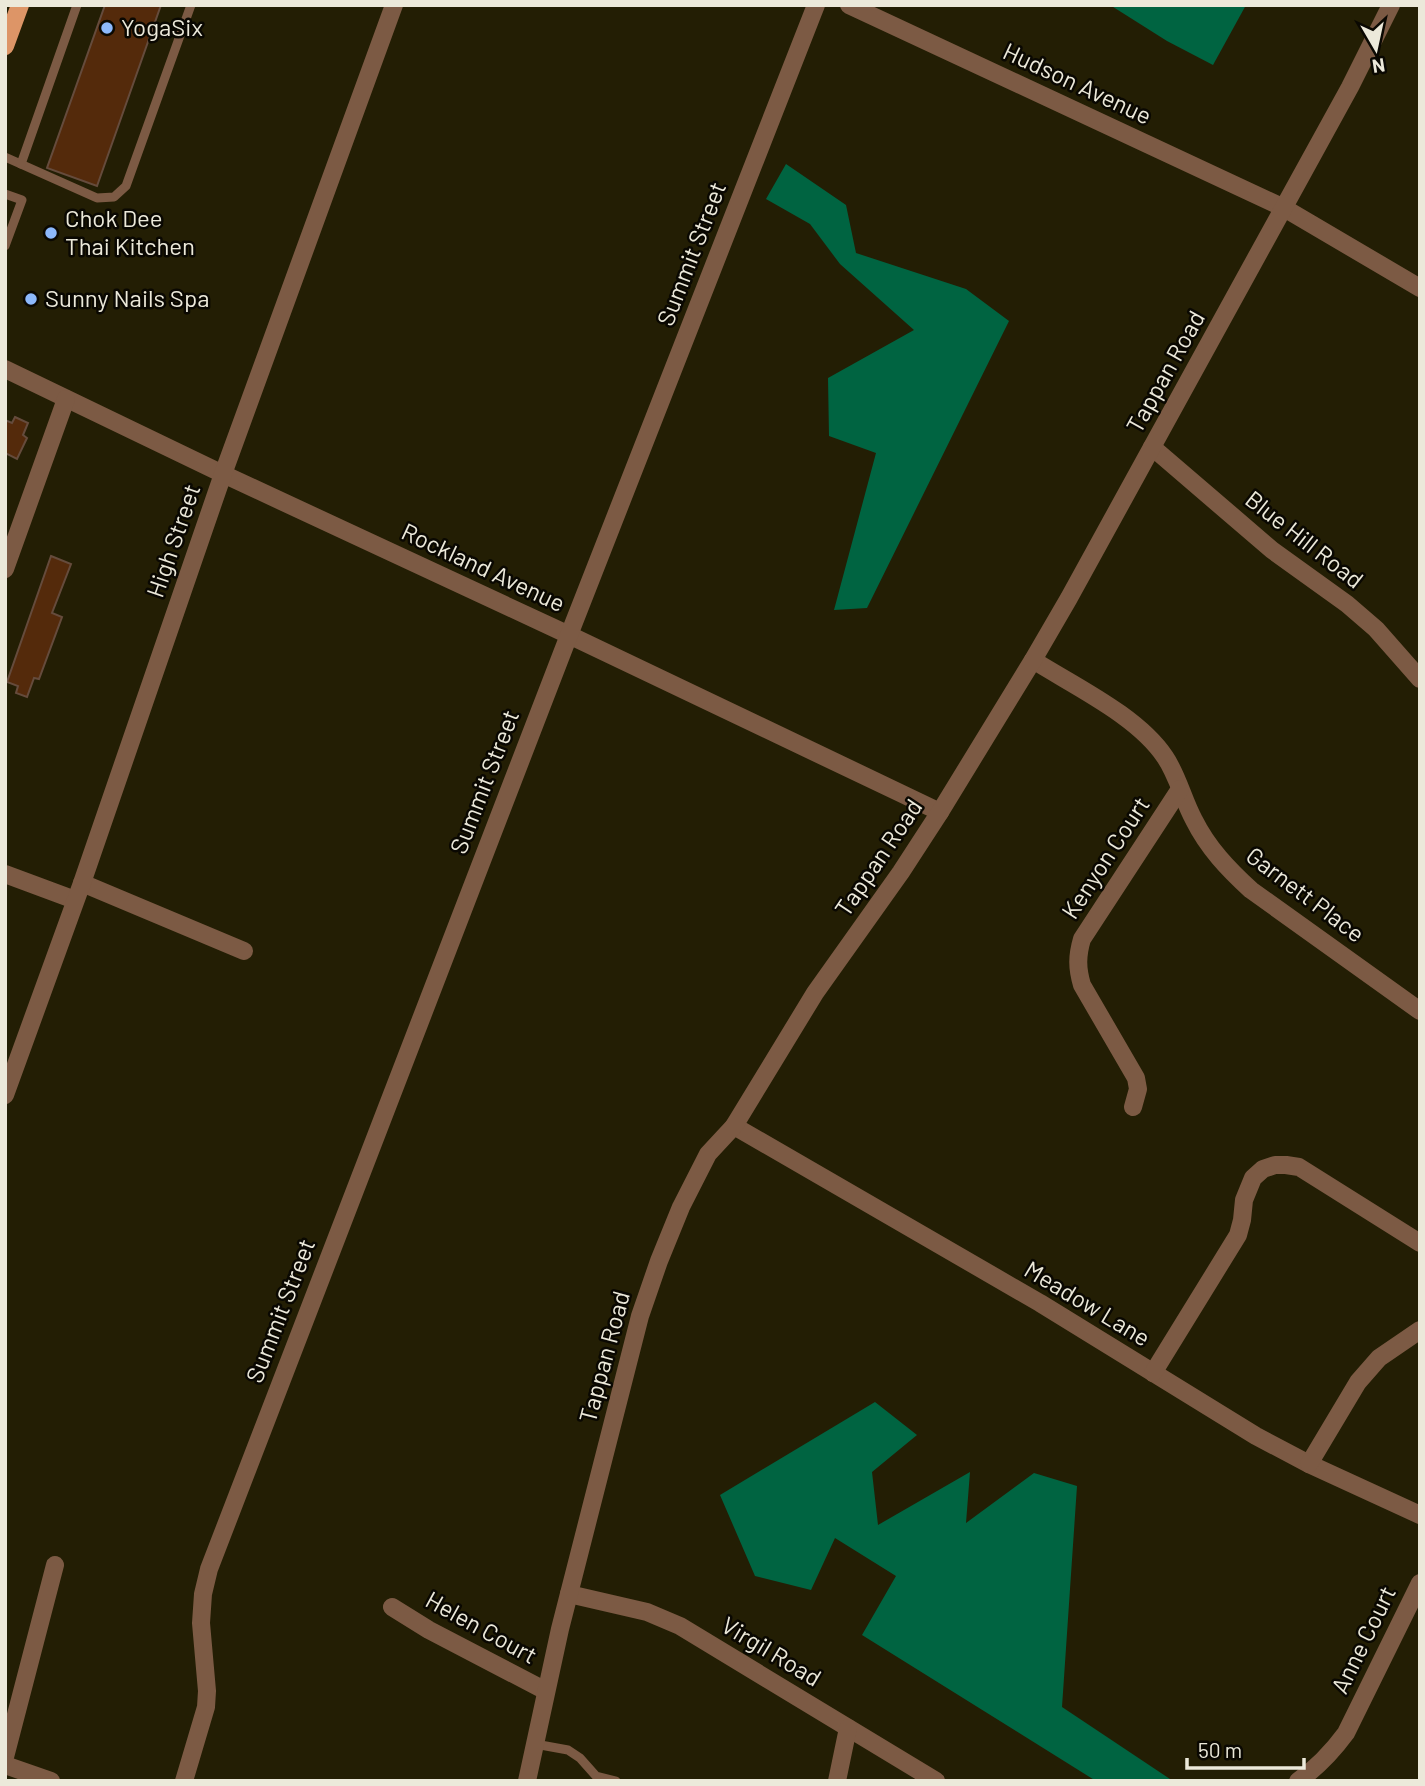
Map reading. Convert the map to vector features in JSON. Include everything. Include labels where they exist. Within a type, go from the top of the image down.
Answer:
[{"type":"main road","points":[[5,46],[20,5]]},
{"type":"street","name":"High Street","points":[[5,1095],[223,474],[394,5]]},
{"type":"street","name":"Summit Street","points":[[184,1781],[206,1707],[201,1623],[206,1579],[353,1190],[816,5]]},
{"type":"street","name":"Hudson Avenue","points":[[849,5],[1284,208],[1420,288]]},
{"type":"street","name":"Tappan Road","points":[[527,1781],[569,1594],[640,1317],[681,1207],[708,1154],[734,1126],[815,993],[940,812],[1033,660],[1284,208],[1391,5]]},
{"type":"street","name":"Rockland Avenue","points":[[5,369],[940,812]]},
{"type":"street","points":[[5,569],[66,399]]},
{"type":"street","name":"Blue Hill Road","points":[[1152,447],[1272,550],[1347,604],[1376,629],[1420,679]]},
{"type":"street","name":"Garnett Place","points":[[1033,660],[1132,722],[1150,738],[1165,757],[1193,819],[1209,845],[1251,890],[1420,1011]]},
{"type":"street","name":"Kenyon Court","points":[[1133,1107],[1138,1089],[1136,1078],[1082,985],[1077,969],[1078,954],[1082,939],[1180,789]]},
{"type":"street","points":[[5,874],[78,892],[244,951]]},
{"type":"street","name":"Meadow Lane","points":[[734,1126],[1040,1303],[1256,1436],[1309,1464],[1420,1515]]},
{"type":"street","points":[[1153,1373],[1229,1252],[1242,1220],[1247,1188],[1253,1178],[1264,1170],[1286,1164],[1299,1167],[1420,1243]]},
{"type":"street","points":[[1309,1464],[1358,1382],[1379,1358],[1420,1330]]},
{"type":"street","points":[[5,1757],[55,1565]]},
{"type":"street","name":"Anne Court","points":[[1298,1781],[1333,1751],[1346,1733],[1420,1583]]},
{"type":"street","name":"Virgil Road","points":[[569,1594],[647,1612],[672,1622],[936,1781]]},
{"type":"street","name":"Helen Court","points":[[392,1607],[429,1630],[546,1692]]},
{"type":"street","points":[[837,1781],[848,1728]]},
{"type":"street","points":[[5,1765],[51,1781]]},
{"type":"lane","points":[[21,164],[76,5]]},
{"type":"lane","points":[[5,157],[97,198],[114,197],[126,186],[191,5]]},
{"type":"lane","points":[[5,194],[22,200],[5,246]]},
{"type":"lane","points":[[535,1744],[568,1750],[580,1758],[596,1776],[616,1781]]},
{"type":"green space","points":[[1110,5],[1246,5],[1213,65],[1167,41]]},
{"type":"green space","points":[[786,164],[846,205],[856,253],[966,289],[1009,321],[867,608],[834,610],[876,453],[829,436],[828,378],[914,330],[840,264],[810,224],[766,199]]},
{"type":"green space","points":[[875,1402],[917,1435],[872,1472],[878,1525],[970,1472],[966,1523],[1034,1473],[1077,1486],[1062,1707],[1173,1781],[1096,1781],[862,1635],[896,1576],[835,1538],[811,1590],[755,1576],[720,1495]]},
{"type":"building","points":[[105,5],[161,5],[97,186],[47,168]]},
{"type":"building","points":[[15,417],[28,423],[23,435],[27,438],[17,459],[5,453],[5,420],[12,423]]},
{"type":"building","points":[[51,556],[71,564],[52,613],[62,617],[39,679],[34,678],[27,697],[16,693],[18,686],[7,682]]},
{"type":"place","name":"YogaSix","points":[[107,28]]},
{"type":"place","name":"Chok Dee Thai Kitchen","points":[[51,233]]},
{"type":"place","name":"Sunny Nails Spa","points":[[31,299]]}]
